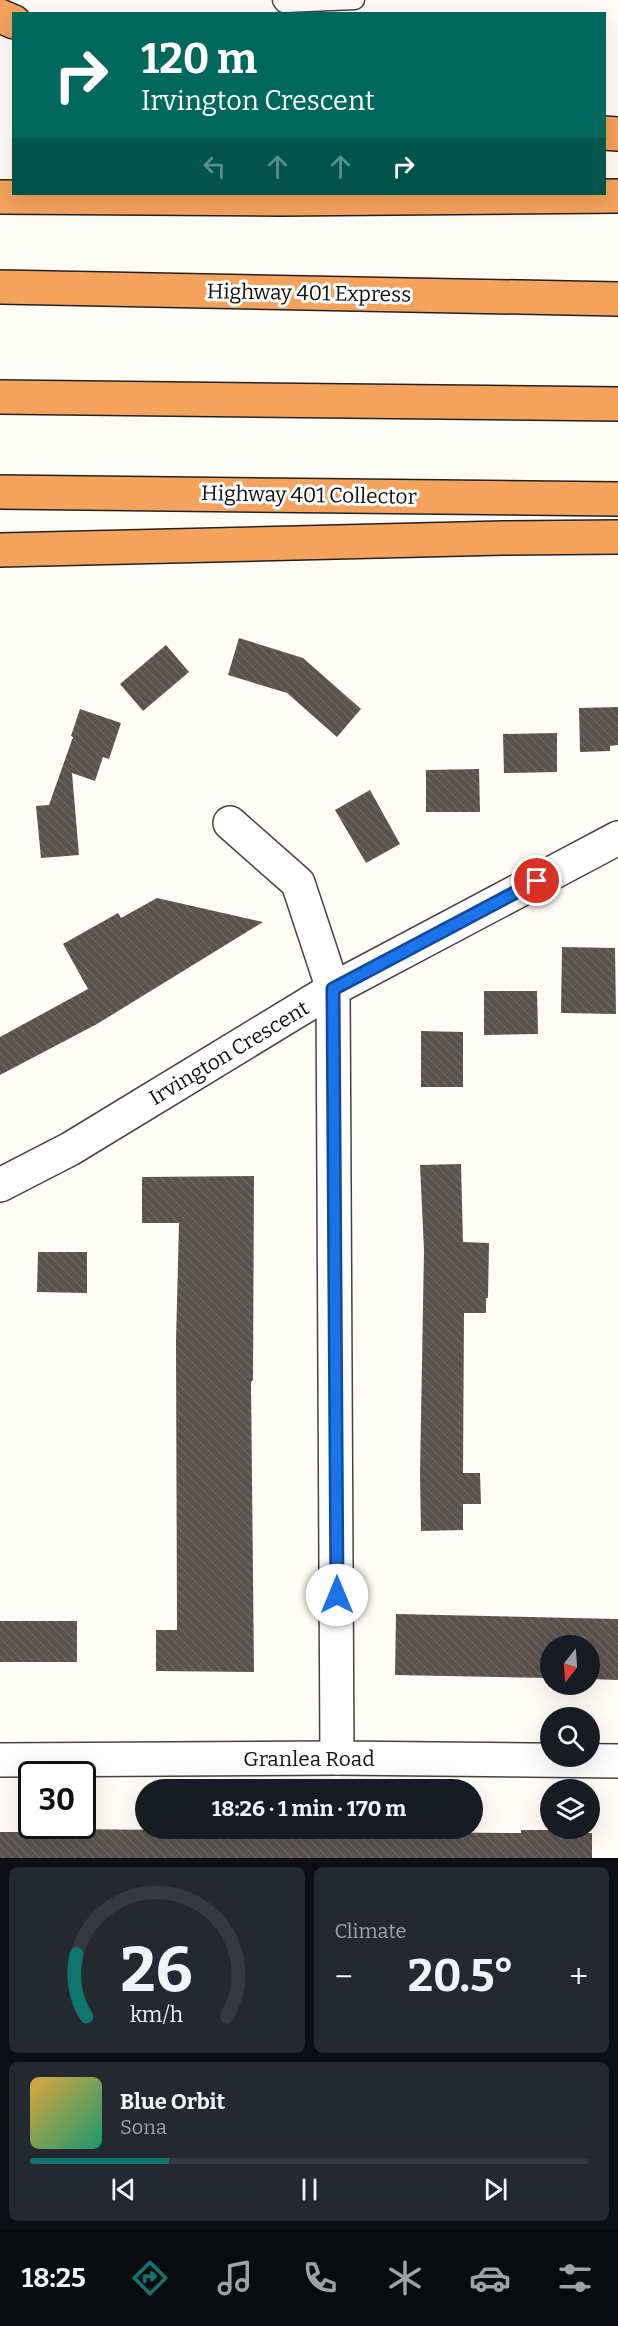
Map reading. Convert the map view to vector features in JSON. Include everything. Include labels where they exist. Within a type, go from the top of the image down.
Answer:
[{"type":"highway","points":[[0,197],[291,199],[618,196]]},
{"type":"highway","name":"Highway 401 Express","points":[[0,287],[618,299]]},
{"type":"highway","points":[[0,397],[618,404]]},
{"type":"highway","name":"Highway 401 Collector","points":[[0,492],[618,499]]},
{"type":"highway","points":[[0,550],[618,537]]},
{"type":"street","points":[[230,823],[298,883],[333,989],[338,1758]]},
{"type":"street","name":"Irvington Crescent","points":[[0,1185],[70,1149],[333,989],[618,838]]},
{"type":"street","name":"Granlea Road","points":[[0,1760],[338,1758],[618,1761]]},
{"type":"lane","points":[[282,0],[284,3],[355,0]]},
{"type":"building","points":[[239,638],[303,658],[361,709],[337,737],[287,693],[228,675]]},
{"type":"building","points":[[166,645],[189,672],[143,711],[120,684]]},
{"type":"building","points":[[618,707],[618,745],[610,746],[610,751],[580,752],[579,708]]},
{"type":"building","points":[[80,709],[121,723],[109,759],[103,757],[95,781],[72,773],[79,855],[41,858],[36,806],[49,805],[73,737],[71,736]]},
{"type":"building","points":[[557,733],[557,772],[504,773],[503,734]]},
{"type":"building","points":[[479,769],[480,812],[426,812],[426,770]]},
{"type":"building","points":[[370,790],[400,844],[366,863],[335,810]]},
{"type":"building","points":[[157,898],[263,922],[97,1024],[0,1075],[0,1037],[88,989],[63,944],[118,913],[121,918]]},
{"type":"building","points":[[562,947],[615,948],[616,1014],[561,1013]]},
{"type":"building","points":[[484,991],[537,991],[538,1034],[484,1035]]},
{"type":"building","points":[[421,1031],[463,1032],[463,1087],[421,1087]]},
{"type":"building","points":[[461,1164],[463,1242],[489,1243],[486,1313],[464,1313],[463,1473],[480,1473],[481,1504],[463,1504],[463,1530],[421,1531],[424,1250],[420,1165]]},
{"type":"building","points":[[254,1176],[253,1380],[251,1382],[254,1672],[156,1671],[156,1630],[177,1630],[176,1341],[179,1223],[142,1223],[142,1177]]},
{"type":"building","points":[[38,1252],[87,1252],[87,1293],[37,1292]]},
{"type":"building","points":[[396,1614],[618,1619],[618,1680],[600,1679],[600,1635],[540,1635],[540,1678],[395,1675]]},
{"type":"building","points":[[0,1621],[77,1621],[77,1662],[0,1662]]},
{"type":"building","points":[[96,1829],[135,1830],[135,1839],[483,1839],[483,1833],[521,1833],[521,1830],[540,1830],[540,1839],[592,1839],[592,1858],[0,1858],[0,1832],[18,1832],[18,1839],[96,1839]]},
{"type":"route","points":[[337,1595],[333,989],[537,881]]}]
